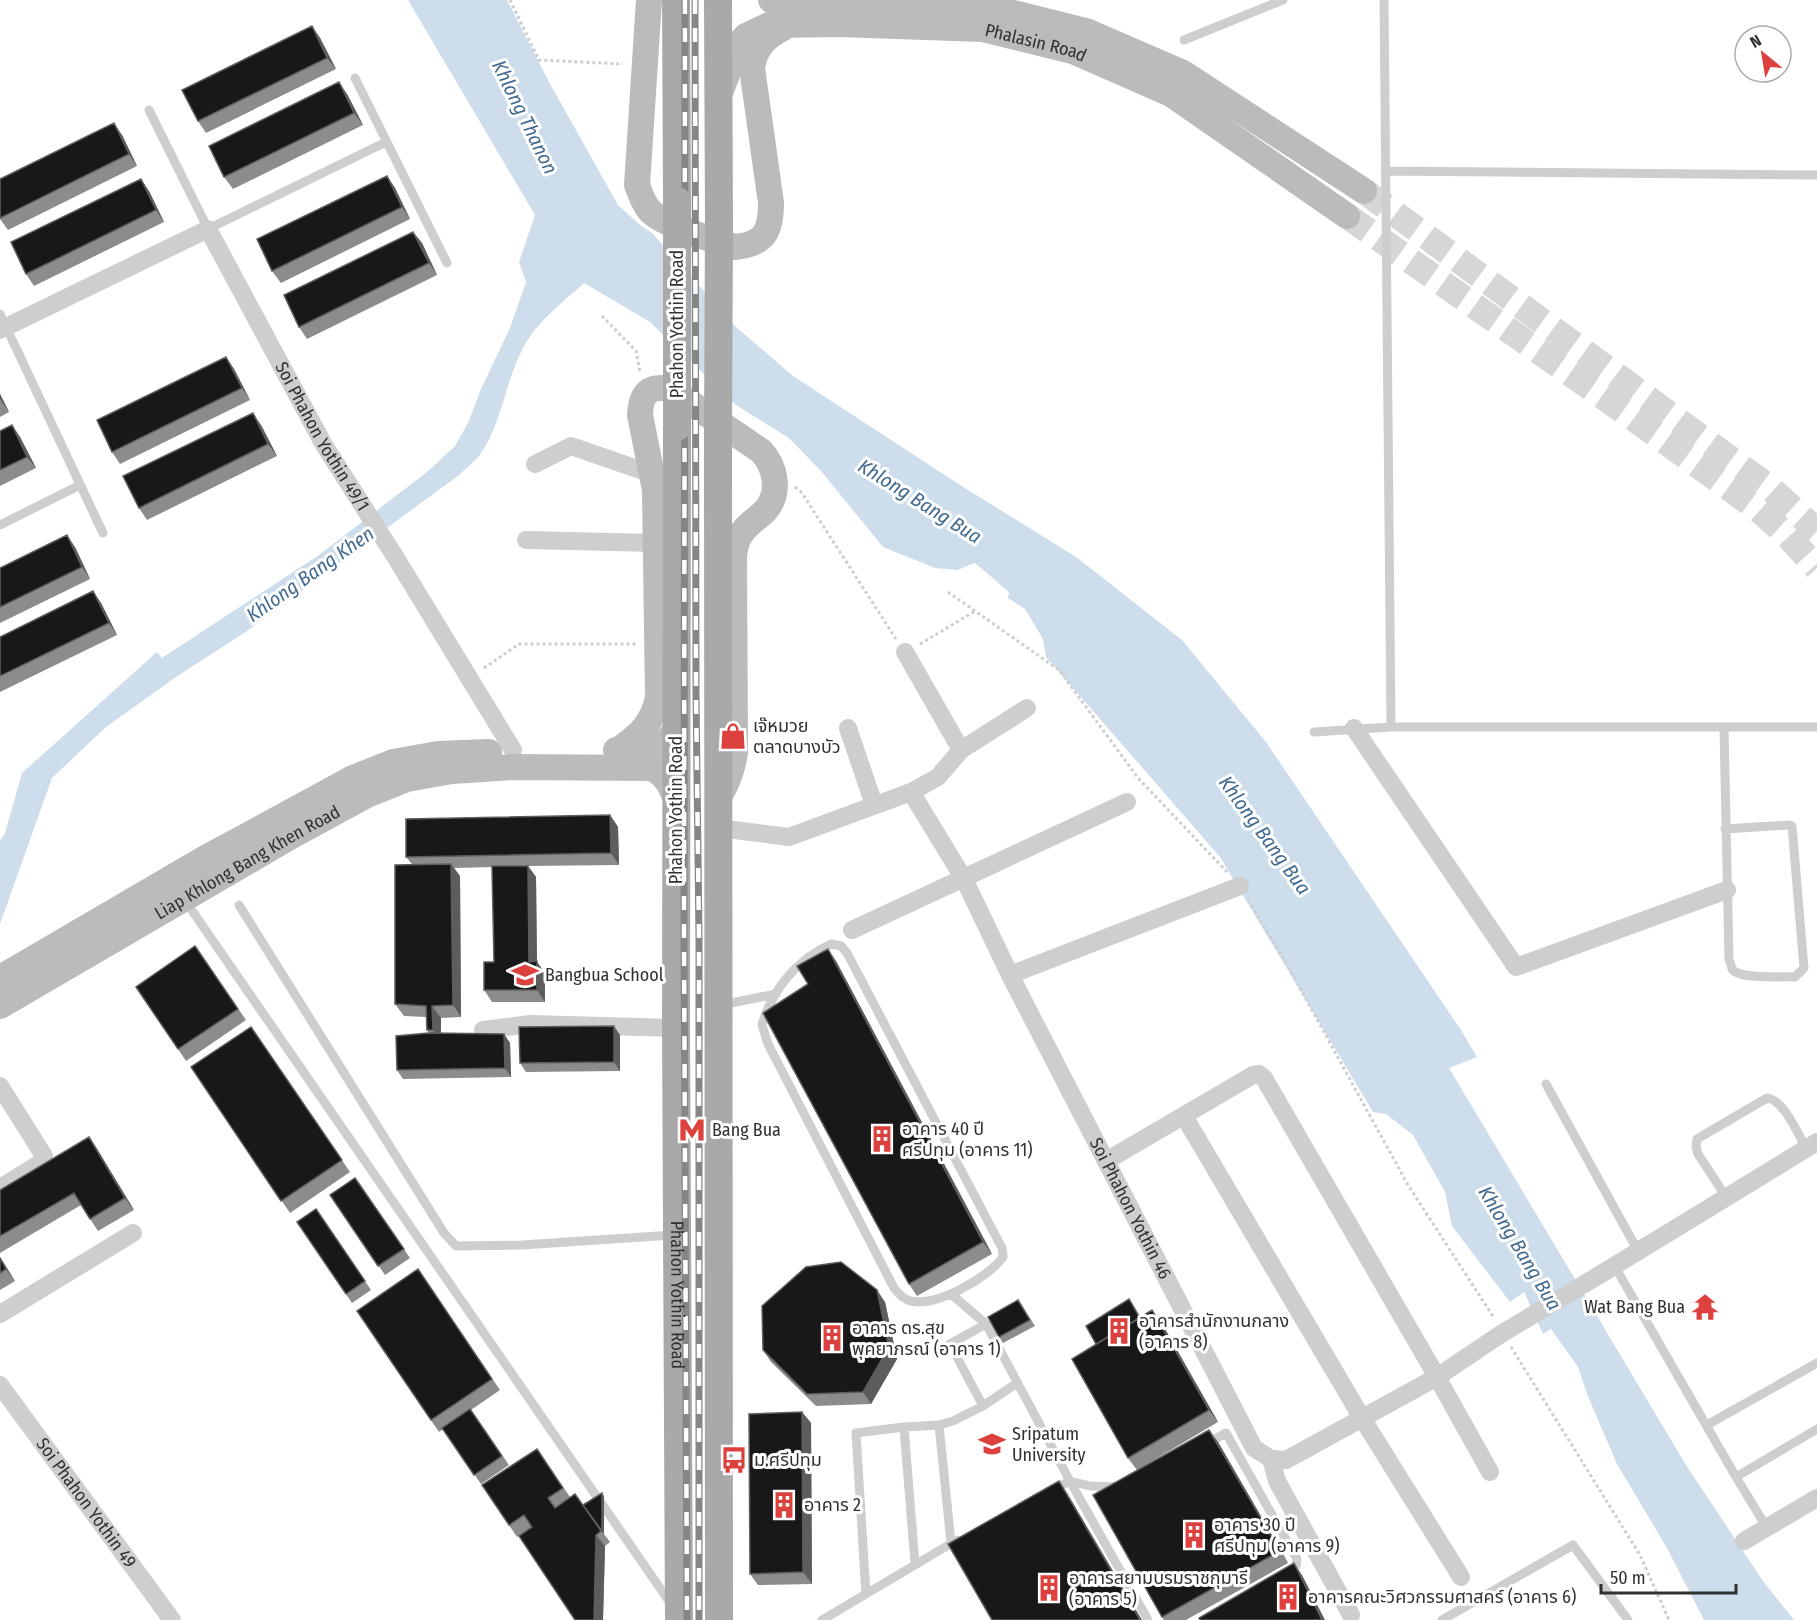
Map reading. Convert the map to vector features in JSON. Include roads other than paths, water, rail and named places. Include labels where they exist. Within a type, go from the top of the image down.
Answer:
[{"type":"main road","points":[[649,0],[637,185],[642,201],[652,213],[674,225],[735,247],[747,246],[759,239],[768,231],[771,219],[771,203],[752,69],[754,55],[773,23],[763,0]]},
{"type":"main road","name":"Phahon Yothin Road","points":[[676,0],[676,1028],[679,1618]]},
{"type":"main road","points":[[718,0],[720,94],[719,1620]]},
{"type":"main road","name":"Phalasin Road","points":[[720,94],[738,45],[746,36],[773,23],[840,14],[993,8],[1086,31],[1183,73],[1364,191]]},
{"type":"main road","name":"Phalasin Road","points":[[840,14],[983,29],[1073,51],[1172,94],[1347,216]]},
{"type":"main road","points":[[618,750],[647,726],[656,711],[658,697],[655,490],[640,415],[641,402],[645,394],[653,388],[670,389],[761,451],[769,459],[774,470],[774,491],[771,502],[746,527],[736,545],[734,556],[735,752],[733,769],[719,797]]},
{"type":"main road","points":[[513,759],[618,750],[651,750],[662,746],[671,738],[676,728]]},
{"type":"main road","name":"Liap Khlong Bang Khen Road","points":[[0,978],[202,860],[353,778],[393,762],[438,754],[483,761],[513,759]]},
{"type":"main road","points":[[513,759],[652,768],[668,781],[676,800]]},
{"type":"main road","name":"Liap Khlong Bang Khen Road","points":[[0,1006],[295,834],[367,795],[407,779],[452,771],[483,761]]},
{"type":"street","points":[[2,324],[208,229]]},
{"type":"street","name":"Soi Phahon Yothin 49/1","points":[[208,229],[319,436],[396,558],[513,759]]},
{"type":"street","points":[[535,464],[571,446],[652,474]]},
{"type":"street","points":[[526,540],[656,543]]},
{"type":"street","points":[[905,652],[961,750]]},
{"type":"street","points":[[719,828],[789,837],[911,792],[938,777],[961,750],[1027,708]]},
{"type":"street","points":[[848,728],[874,806]]},
{"type":"street","points":[[1354,728],[1516,966],[1727,890]]},
{"type":"street","name":"Soi Phahon Yothin 46","points":[[911,792],[964,879],[1010,975],[1254,1448],[1272,1459]]},
{"type":"street","points":[[852,930],[1127,802]]},
{"type":"street","points":[[1010,975],[1240,886]]},
{"type":"street","points":[[483,1030],[530,1024],[676,1028]]},
{"type":"street","points":[[1106,1161],[1253,1075],[1259,1074],[1264,1078],[1490,1472]]},
{"type":"street","points":[[0,1086],[44,1156],[42,1162],[0,1188]]},
{"type":"street","points":[[1184,1116],[1362,1418],[1461,1577]]},
{"type":"street","points":[[1351,1615],[1277,1481],[1272,1459],[1286,1460],[1437,1377],[1501,1331],[1607,1270],[1811,1145]]},
{"type":"street","points":[[0,1314],[133,1233]]},
{"type":"street","name":"Soi Phahon Yothin 49","points":[[0,1385],[172,1620]]},
{"type":"street","points":[[1744,1541],[1817,1498]]},
{"type":"lane","points":[[1184,40],[1283,0]]},
{"type":"lane","points":[[1384,0],[1391,727]]},
{"type":"lane","points":[[355,78],[447,263]]},
{"type":"lane","points":[[149,110],[208,229],[386,142]]},
{"type":"lane","points":[[1385,171],[1817,175]]},
{"type":"lane","points":[[2,324],[103,533]]},
{"type":"lane","points":[[0,525],[80,485]]},
{"type":"lane","points":[[1314,732],[1391,727],[1817,727]]},
{"type":"lane","points":[[1724,728],[1725,829],[1729,960],[1732,969],[1738,974],[1795,977],[1804,968],[1792,826],[1725,829]]},
{"type":"lane","points":[[184,899],[679,1618]]},
{"type":"lane","points":[[239,905],[444,1233],[456,1246],[522,1245],[678,1235]]},
{"type":"lane","points":[[831,945],[841,946],[847,953],[1003,1253],[999,1263],[990,1271],[951,1294],[918,1302],[903,1298],[894,1288],[768,1044],[762,1025],[776,994],[797,965],[817,951],[831,945]]},
{"type":"lane","points":[[718,1006],[776,994]]},
{"type":"lane","points":[[1546,1084],[1638,1251]]},
{"type":"lane","points":[[1726,1197],[1698,1154],[1697,1139],[1767,1098],[1776,1100],[1781,1105],[1811,1145]]},
{"type":"lane","points":[[1607,1270],[1707,1425],[1767,1528]]},
{"type":"lane","points":[[951,1294],[986,1324],[1148,1620]]},
{"type":"lane","points":[[983,1406],[950,1344],[986,1324]]},
{"type":"lane","points":[[1707,1425],[1817,1364]]},
{"type":"lane","points":[[866,1594],[856,1433],[939,1425],[959,1419],[1017,1383]]},
{"type":"lane","points":[[939,1425],[951,1543]]},
{"type":"lane","points":[[904,1427],[915,1564]]},
{"type":"lane","points":[[1736,1477],[1817,1429]]},
{"type":"lane","points":[[1197,1449],[1226,1433],[1297,1559],[1296,1566],[1282,1575]]},
{"type":"lane","points":[[1040,1496],[1070,1480],[1090,1486],[1125,1486]]},
{"type":"lane","points":[[822,1620],[971,1533]]},
{"type":"lane","points":[[1442,1620],[1573,1545],[1628,1620]]},
{"type":"water","points":[[408,0],[507,0],[549,82],[618,205],[652,233],[736,327],[793,376],[960,485],[1076,557],[1182,640],[1266,742],[1461,1030],[1477,1057],[1449,1068],[1686,1465],[1763,1581],[1794,1620],[1704,1620],[1667,1548],[1617,1464],[1578,1367],[1551,1329],[1543,1334],[1524,1292],[1510,1302],[1452,1226],[1445,1192],[1413,1135],[1386,1114],[1373,1112],[1220,857],[1046,657],[1043,639],[1025,609],[1008,598],[1009,592],[975,563],[957,570],[935,568],[883,547],[821,471],[789,438],[736,405],[650,322],[584,283],[544,320],[524,346],[487,444],[472,464],[244,633],[176,677],[106,727],[52,778],[0,924],[0,841],[5,833],[22,773],[157,652],[162,658],[319,555],[427,472],[455,446],[468,423],[481,389],[510,328],[526,282],[519,262],[535,215]]},
{"type":"tunnel","points":[[1364,191],[1769,487],[1817,531]]},
{"type":"tunnel","points":[[1347,216],[1629,415],[1759,510],[1787,535],[1817,568]]},
{"type":"railway","points":[[685,0],[684,934],[687,1620]]},
{"type":"railway","points":[[695,0],[699,1620]]},
{"type":"place","name":"เจ๊หมวย ตลาดบางบัว","points":[[733,736]]},
{"type":"place","name":"Bangbua School","points":[[525,975]]},
{"type":"place","name":"Bang Bua","points":[[692,1130]]},
{"type":"place","name":"อาคาร 40 ปี ศรีปทุม (อาคาร 11)","points":[[882,1139]]},
{"type":"place","name":"Wat Bang Bua","points":[[1705,1307]]},
{"type":"place","name":"อาคารสำนักงานกลาง (อาคาร 8)","points":[[1119,1331]]},
{"type":"place","name":"อาคาร ดร.สุข พุคยาภรณ์ (อาคาร 1)","points":[[832,1338]]},
{"type":"place","name":"Sripatum University","points":[[992,1444]]},
{"type":"place","name":"ม.ศรีปทุม","points":[[734,1460]]},
{"type":"place","name":"อาคาร 2","points":[[784,1505]]},
{"type":"place","name":"อาคาร 30 ปี ศรีปทุม (อาคาร 9)","points":[[1194,1535]]},
{"type":"place","name":"อาคารสยามบรมราชกุมารี (อาคาร 5)","points":[[1049,1588]]},
{"type":"place","name":"อาคารคณะวิศวกรรมศาสคร์ (อาคาร 6)","points":[[1288,1597]]},
{"type":"water label","name":"Khlong Thanon","points":[[525,117]]},
{"type":"water label","name":"Khlong Bang Bua","points":[[920,501]]},
{"type":"water label","name":"Khlong Bang Khen","points":[[310,574]]},
{"type":"water label","name":"Khlong Bang Bua","points":[[1265,835]]},
{"type":"water label","name":"Khlong Bang Bua","points":[[1520,1248]]}]
